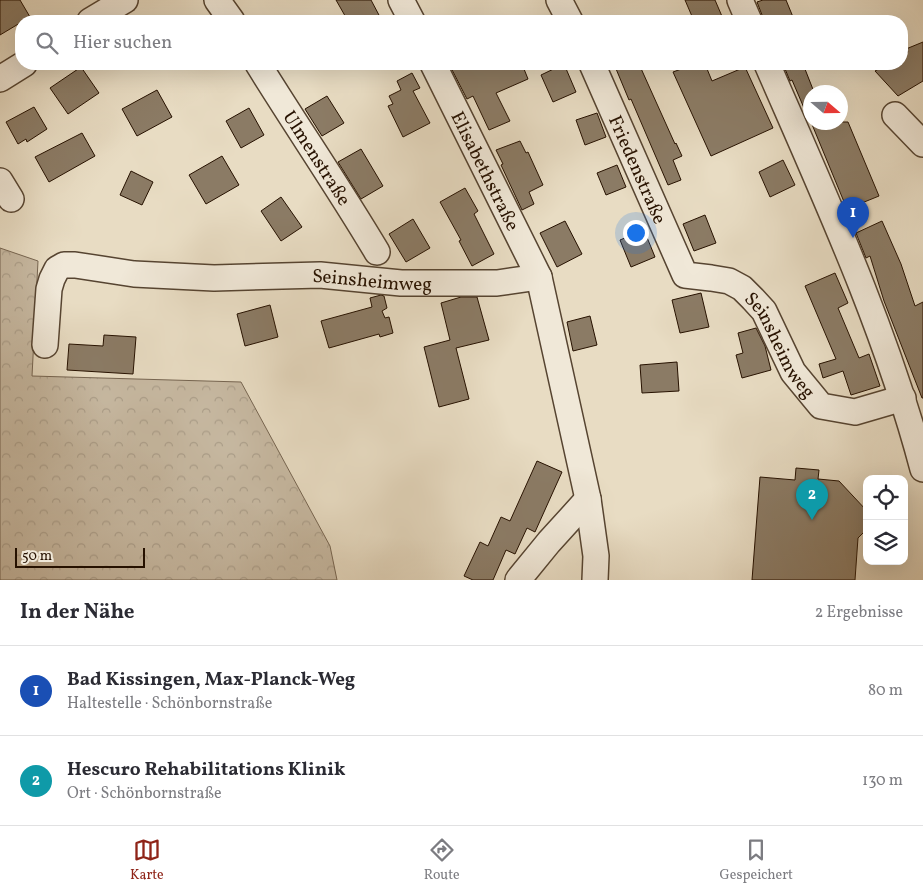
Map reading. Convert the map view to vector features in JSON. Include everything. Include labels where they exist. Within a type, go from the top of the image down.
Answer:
[{"type":"street","points":[[99,15],[125,0]]},
{"type":"street","points":[[217,0],[228,15]]},
{"type":"street","points":[[401,0],[409,15]]},
{"type":"street","points":[[559,0],[567,15]]},
{"type":"street","points":[[740,0],[746,15]]},
{"type":"street","points":[[0,79],[15,70]]},
{"type":"street","name":"Ulmenstraße","points":[[262,70],[377,252]]},
{"type":"street","name":"Elisabethstraße","points":[[436,70],[540,277]]},
{"type":"street","name":"Friedenstraße","points":[[595,70],[685,276]]},
{"type":"street","points":[[771,70],[845,243],[874,316],[903,398],[923,470]]},
{"type":"street","points":[[895,115],[923,144]]},
{"type":"street","name":"Seinsheimweg","points":[[45,345],[49,289],[57,269],[64,266],[75,265],[134,274],[214,278],[320,274],[401,283],[497,282],[540,277]]},
{"type":"street","name":"Seinsheimweg","points":[[685,276],[729,281],[742,288],[764,311],[793,372],[821,406],[855,412],[903,398]]},
{"type":"street","points":[[540,277],[588,499],[596,556],[595,580]]},
{"type":"street","points":[[518,580],[588,499]]},
{"type":"green space","points":[[0,248],[38,261],[32,376],[241,382],[330,546],[337,580],[0,580]]},
{"type":"building","points":[[0,0],[20,0],[29,15],[15,15],[15,26],[0,35]]},
{"type":"building","points":[[336,0],[371,0],[379,15],[345,15]]},
{"type":"building","points":[[685,0],[715,0],[721,15],[691,15]]},
{"type":"building","points":[[763,0],[786,0],[792,15],[762,15],[757,2]]},
{"type":"building","points":[[923,42],[923,81],[898,96],[875,71],[908,70],[908,48]]},
{"type":"building","points":[[77,70],[83,70],[99,93],[68,114],[50,88]]},
{"type":"building","points":[[452,70],[524,70],[528,79],[496,93],[510,121],[489,130],[473,96],[467,99]]},
{"type":"building","points":[[551,70],[567,70],[576,92],[553,102],[541,75]]},
{"type":"building","points":[[616,70],[642,70],[682,156],[673,160],[681,180],[668,185],[631,99],[629,100]]},
{"type":"building","points":[[678,70],[707,70],[712,81],[738,70],[746,70],[773,128],[711,156],[673,72]]},
{"type":"building","points":[[785,70],[805,70],[811,85],[803,85],[803,106],[792,80],[790,81]]},
{"type":"building","points":[[412,73],[420,88],[413,91],[430,123],[403,137],[388,106],[393,104],[389,96],[401,90],[397,81]]},
{"type":"building","points":[[157,90],[172,117],[137,136],[122,109]]},
{"type":"building","points":[[327,96],[344,123],[322,136],[305,109]]},
{"type":"building","points":[[34,107],[47,129],[27,142],[26,139],[18,144],[6,122]]},
{"type":"building","points":[[249,108],[264,135],[241,148],[226,121]]},
{"type":"building","points":[[597,113],[606,137],[585,145],[576,120]]},
{"type":"building","points":[[848,122],[879,196],[847,209],[814,130],[848,130]]},
{"type":"building","points":[[82,133],[95,156],[49,182],[35,157]]},
{"type":"building","points":[[520,141],[526,153],[528,152],[543,185],[529,192],[534,204],[522,210],[496,150]]},
{"type":"building","points":[[361,149],[383,186],[361,199],[338,162]]},
{"type":"building","points":[[222,156],[239,185],[206,204],[189,175]]},
{"type":"building","points":[[783,160],[795,185],[770,197],[759,172]]},
{"type":"building","points":[[617,165],[626,187],[606,195],[597,173]]},
{"type":"building","points":[[131,171],[153,182],[142,205],[120,195]]},
{"type":"building","points":[[465,188],[478,211],[474,214],[494,254],[472,266],[459,241],[461,240],[440,202]]},
{"type":"building","points":[[281,197],[302,227],[281,241],[261,211]]},
{"type":"building","points":[[705,215],[716,243],[694,251],[683,224]]},
{"type":"building","points":[[413,219],[430,248],[406,262],[389,234]]},
{"type":"building","points":[[565,221],[582,254],[557,267],[540,233]]},
{"type":"building","points":[[882,221],[901,264],[915,306],[923,302],[923,398],[884,301],[870,256],[866,258],[856,233]]},
{"type":"building","points":[[644,230],[655,257],[631,267],[620,240]]},
{"type":"building","points":[[835,273],[848,303],[838,308],[859,358],[869,354],[880,386],[851,395],[843,371],[823,378],[819,364],[836,359],[805,286]]},
{"type":"building","points":[[701,293],[709,327],[680,333],[672,300]]},
{"type":"building","points":[[384,296],[387,308],[382,311],[385,318],[389,317],[393,333],[380,337],[379,334],[329,348],[321,321],[372,307],[370,298]]},
{"type":"building","points":[[461,297],[477,297],[489,340],[456,348],[469,399],[439,407],[424,347],[450,340],[441,303]]},
{"type":"building","points":[[270,305],[278,337],[245,346],[237,314]]},
{"type":"building","points":[[590,316],[597,345],[573,351],[567,322]]},
{"type":"building","points":[[756,328],[765,346],[771,370],[742,378],[736,355],[743,353],[738,333]]},
{"type":"building","points":[[104,335],[136,337],[133,374],[67,370],[69,344],[103,346]]},
{"type":"building","points":[[677,362],[679,391],[642,393],[640,365]]},
{"type":"building","points":[[537,461],[562,472],[535,532],[527,528],[515,554],[506,550],[493,580],[473,580],[464,576],[480,542],[488,546],[501,517],[510,521]]},
{"type":"building","points":[[796,468],[819,470],[818,479],[839,481],[863,507],[863,533],[858,538],[855,580],[752,580],[760,477],[795,480]]},
{"type":"place","name":"Bad Kissingen, Max-Planck-Weg","points":[[853,238]]},
{"type":"place","name":"Hescuro Rehabilitations Klinik","points":[[812,520]]}]
